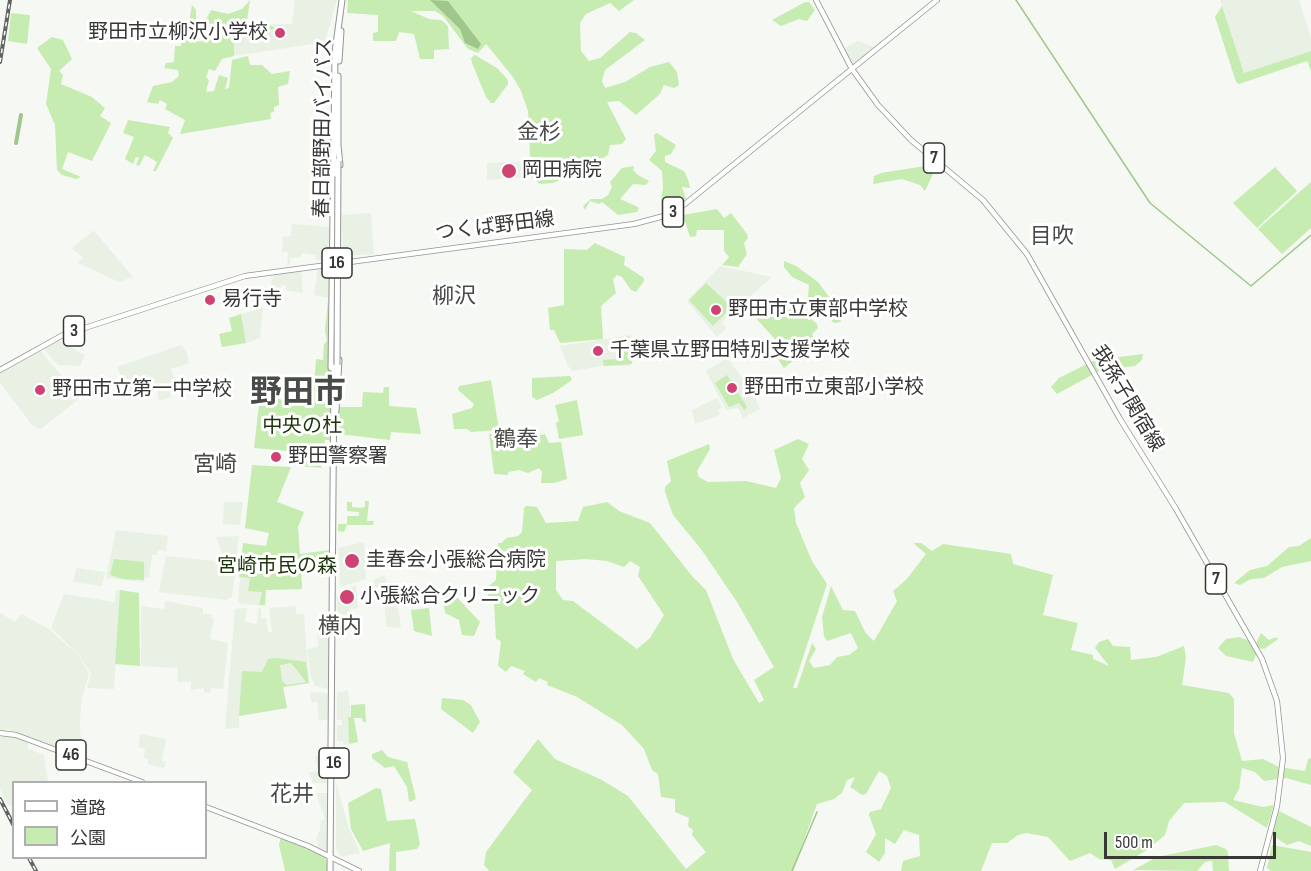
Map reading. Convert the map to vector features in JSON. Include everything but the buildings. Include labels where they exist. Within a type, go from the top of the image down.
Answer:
[{"type":"highway","name":"春日部野田バイパス","points":[[335,365],[335,52],[344,0]]},
{"type":"highway","name":"春日部野田バイパス","points":[[336,161],[339,56],[344,0]]},
{"type":"highway","name":"16","points":[[332,871],[334,136]]},
{"type":"highway","name":"16","points":[[332,856],[336,413],[340,262],[338,145]]},
{"type":"highway","name":"16","points":[[335,365],[336,413]]},
{"type":"highway","name":"16","points":[[333,388],[335,365]]},
{"type":"main road","name":"我孫子関宿線","points":[[816,0],[852,69],[890,119],[915,143],[978,194],[1018,241],[1259,653],[1278,700],[1283,758],[1277,806],[1260,871]]},
{"type":"main road","name":"つくば野田線","points":[[0,370],[63,335],[253,274],[657,219],[685,204],[937,0]]},
{"type":"main road","name":"46","points":[[0,733],[16,735],[137,781]]},
{"type":"main road","points":[[207,807],[332,856],[359,871]]},
{"type":"shaded area","name":"野田市立柳沢小学校","points":[[295,0],[337,0],[325,42],[221,58],[237,25],[292,24]]},
{"type":"shaded area","points":[[430,0],[448,1],[481,44],[478,49],[465,43],[460,29]]},
{"type":"shaded area","points":[[1220,0],[1299,0],[1311,38],[1311,51],[1244,73]]},
{"type":"shaded area","points":[[858,41],[874,47],[855,64],[850,63],[843,49]]},
{"type":"shaded area","name":"岡田病院","points":[[529,161],[532,177],[487,180],[487,163]]},
{"type":"shaded area","points":[[371,213],[374,254],[343,256],[342,215]]},
{"type":"shaded area","points":[[292,224],[330,227],[329,259],[316,260],[315,255],[302,253],[301,257],[290,258],[290,265],[287,265],[288,252],[282,252],[283,237],[291,236]]},
{"type":"shaded area","points":[[94,230],[133,277],[119,282],[78,263],[83,258],[72,248]]},
{"type":"shaded area","name":"野田市立東部中学校","points":[[720,266],[772,277],[722,322],[726,328],[717,337],[687,301]]},
{"type":"shaded area","points":[[318,268],[329,270],[329,298],[314,295]]},
{"type":"shaded area","points":[[301,270],[303,293],[286,290],[286,286],[281,285],[281,289],[270,287],[274,273]]},
{"type":"shaded area","points":[[263,308],[260,338],[246,343],[241,314]]},
{"type":"shaded area","name":"千葉県立野田特別支援学校","points":[[631,335],[634,359],[630,366],[601,366],[573,371],[568,366],[560,346]]},
{"type":"shaded area","points":[[57,340],[85,355],[80,366],[58,365],[43,348]]},
{"type":"shaded area","points":[[181,345],[187,353],[189,363],[171,369],[175,381],[174,390],[170,392],[171,397],[159,401],[157,388],[128,399],[125,384],[117,367]]},
{"type":"shaded area","name":"野田市立第一中学校","points":[[39,349],[80,398],[41,429],[33,426],[0,383],[0,371]]},
{"type":"shaded area","name":"野田市立東部小学校","points":[[727,358],[753,392],[760,409],[743,418],[738,408],[726,410],[706,371]]},
{"type":"shaded area","points":[[717,398],[722,407],[718,410],[720,415],[695,424],[692,410]]},
{"type":"shaded area","points":[[224,502],[243,502],[240,525],[223,524]]},
{"type":"shaded area","points":[[116,530],[168,536],[166,551],[158,550],[157,555],[152,555],[149,578],[145,577],[144,582],[106,578]]},
{"type":"shaded area","points":[[239,536],[236,562],[221,561],[222,553],[216,537]]},
{"type":"shaded area","name":"圭春会小張総合病院","points":[[364,542],[366,579],[340,587],[338,548]]},
{"type":"shaded area","points":[[166,556],[236,563],[232,597],[226,600],[159,592]]},
{"type":"shaded area","points":[[76,568],[105,572],[102,586],[73,582]]},
{"type":"shaded area","name":"圭春会小張総合病院","points":[[385,575],[389,600],[397,599],[401,628],[387,627],[384,601],[377,602],[374,579]]},
{"type":"shaded area","points":[[240,577],[250,578],[262,592],[259,605],[241,604],[238,600]]},
{"type":"shaded area","points":[[356,585],[358,608],[350,609],[352,623],[337,624],[337,595]]},
{"type":"shaded area","points":[[116,590],[120,590],[114,689],[87,688],[91,674],[80,656],[51,628],[64,594],[115,602]]},
{"type":"shaded area","points":[[165,601],[203,608],[203,614],[212,614],[214,619],[210,639],[228,643],[223,689],[211,688],[210,693],[204,692],[204,688],[191,690],[191,682],[177,682],[178,668],[141,666],[141,606],[164,609]]},
{"type":"shaded area","points":[[296,606],[296,614],[304,614],[309,683],[283,687],[287,708],[239,716],[239,728],[225,729],[235,609],[247,608],[245,622],[257,624],[258,609],[261,608],[261,618],[266,618],[268,632],[272,632],[269,608]]},
{"type":"shaded area","points":[[0,613],[15,622],[21,614],[49,629],[79,656],[89,674],[82,698],[81,756],[7,729],[0,730]]},
{"type":"shaded area","points":[[317,627],[320,627],[321,631],[330,631],[329,688],[327,689],[315,686],[311,677],[307,649],[318,647]]},
{"type":"shaded area","points":[[348,691],[351,717],[348,717],[349,744],[343,745],[343,741],[337,741],[337,725],[342,725],[342,720],[337,720],[337,692]]},
{"type":"shaded area","points":[[310,692],[329,693],[329,719],[319,721],[317,702],[311,702]]},
{"type":"shaded area","points":[[7,734],[29,741],[27,748],[44,755],[48,781],[12,781],[12,806],[8,805],[0,789],[0,735]]},
{"type":"shaded area","points":[[140,734],[166,739],[162,761],[166,762],[164,768],[148,764],[148,759],[144,758],[145,749],[138,747]]},
{"type":"shaded area","points":[[329,752],[329,783],[313,783],[309,772],[318,771],[315,757]]},
{"type":"shaded area","points":[[336,783],[349,828],[360,853],[342,857],[336,849]]},
{"type":"shaded area","points":[[316,793],[329,793],[328,851],[317,847],[319,842],[316,841],[318,832],[320,832],[321,820],[325,820]]},
{"type":"green space","points":[[250,0],[247,21],[264,21],[276,29],[241,31],[234,42],[234,56],[222,59],[215,71],[209,69],[206,77],[209,80],[206,92],[214,91],[219,75],[228,78],[225,89],[229,88],[232,60],[248,56],[250,65],[262,65],[272,74],[290,71],[288,84],[278,87],[279,105],[274,107],[274,112],[270,113],[271,119],[180,134],[185,120],[165,109],[167,104],[160,100],[158,104],[147,102],[153,86],[172,82],[179,76],[178,70],[164,68],[166,63],[174,62],[175,46],[181,46],[181,39],[186,39],[192,5],[196,10],[196,40],[200,42],[203,40],[202,28],[211,10],[228,14],[242,9]]},
{"type":"green space","points":[[348,0],[634,0],[619,11],[610,3],[586,14],[580,23],[581,51],[589,61],[600,58],[630,32],[636,33],[645,40],[605,70],[602,81],[605,88],[625,82],[650,67],[669,62],[677,72],[679,85],[674,88],[664,85],[660,94],[636,115],[619,101],[607,102],[626,139],[622,144],[610,145],[608,155],[598,161],[594,160],[582,176],[572,175],[553,183],[540,184],[531,177],[528,111],[521,91],[513,77],[486,44],[478,53],[468,49],[443,16],[435,11],[411,11],[429,19],[441,20],[448,26],[449,49],[434,50],[434,59],[420,59],[414,34],[399,32],[396,41],[373,41],[373,33],[378,32],[378,15],[347,13]]},
{"type":"green space","points":[[809,2],[815,10],[807,21],[799,19],[781,26],[772,20]]},
{"type":"green space","points":[[1222,6],[1244,73],[1311,51],[1311,71],[1307,61],[1239,84],[1236,82],[1215,17]]},
{"type":"green space","points":[[11,13],[30,15],[27,44],[8,41]]},
{"type":"green space","points":[[52,37],[63,40],[72,59],[59,71],[63,75],[61,84],[92,97],[105,108],[100,116],[111,123],[92,161],[68,152],[62,169],[81,177],[76,179],[62,175],[57,170],[55,125],[46,104],[51,69],[37,48]]},
{"type":"green space","points":[[475,55],[497,68],[508,80],[508,84],[494,103],[486,97],[472,63],[471,58]]},
{"type":"green space","points":[[128,120],[170,127],[168,133],[173,138],[156,171],[153,171],[157,162],[145,155],[139,166],[136,165],[139,158],[136,157],[133,164],[125,159],[134,137],[123,133]]},
{"type":"green space","points":[[657,133],[676,145],[671,154],[665,156],[665,162],[684,171],[688,179],[690,188],[682,187],[686,199],[681,204],[668,205],[661,201],[662,171],[649,160],[656,151],[654,135]]},
{"type":"green space","points":[[634,166],[633,170],[638,175],[649,181],[646,185],[633,184],[620,199],[639,208],[637,212],[618,215],[602,202],[599,204],[590,201],[585,210],[583,206],[591,199],[602,199],[608,195],[612,187],[610,182],[622,168]]},
{"type":"green space","points":[[925,166],[935,170],[925,191],[920,185],[902,179],[873,184],[874,176],[881,173]]},
{"type":"green space","points":[[1275,167],[1297,191],[1257,228],[1233,203]]},
{"type":"green space","points":[[1311,182],[1311,228],[1282,254],[1258,229]]},
{"type":"green space","points":[[717,209],[724,218],[731,213],[747,234],[748,238],[744,243],[747,254],[738,267],[722,265],[729,257],[724,251],[724,230],[697,230],[696,236],[690,237],[683,215]]},
{"type":"green space","points":[[595,243],[625,257],[624,265],[644,278],[644,281],[636,292],[631,290],[622,277],[617,275],[613,279],[616,293],[601,306],[603,339],[560,343],[554,330],[550,330],[548,308],[564,305],[564,249],[587,250]]},
{"type":"green space","points":[[784,261],[796,266],[818,282],[843,316],[840,322],[834,323],[808,297],[809,285],[792,277],[784,267]]},
{"type":"green space","points":[[706,283],[732,307],[713,326],[689,300]]},
{"type":"green space","name":"中央の杜","points":[[328,300],[331,440],[325,440],[321,468],[299,466],[299,452],[254,448],[261,387],[275,387],[275,395],[283,401],[313,402],[316,359],[323,360],[324,344],[327,341],[325,331]]},
{"type":"green space","points":[[758,308],[772,316],[791,309],[809,317],[817,324],[818,328],[812,334],[816,343],[784,368],[779,361],[784,349],[752,314]]},
{"type":"green space","points":[[241,314],[246,343],[222,347],[219,334],[232,331],[229,318]]},
{"type":"green space","points":[[628,336],[631,339],[632,364],[604,366],[603,360],[619,359],[617,338]]},
{"type":"green space","points":[[1143,354],[1142,360],[1135,366],[1101,370],[1057,394],[1051,387],[1059,378],[1095,360]]},
{"type":"green space","points":[[727,375],[747,407],[744,410],[739,403],[729,407],[715,383]]},
{"type":"green space","points":[[570,376],[572,380],[553,393],[537,400],[532,397],[532,378]]},
{"type":"green space","points":[[491,380],[499,430],[471,432],[467,429],[454,429],[452,414],[472,408],[474,404],[458,390],[459,386]]},
{"type":"green space","points":[[384,387],[389,387],[389,406],[416,408],[421,434],[391,432],[390,440],[338,434],[339,407],[362,407],[363,392],[383,393]]},
{"type":"green space","points":[[577,400],[583,435],[559,439],[556,423],[559,421],[555,405]]},
{"type":"green space","points":[[524,432],[525,438],[545,434],[549,443],[561,442],[567,479],[554,483],[541,483],[542,472],[539,468],[528,473],[519,470],[508,472],[508,475],[494,474],[489,434]]},
{"type":"green space","points":[[798,439],[809,444],[802,459],[809,470],[800,483],[805,497],[794,508],[796,523],[812,561],[827,584],[793,688],[797,688],[812,643],[816,649],[809,661],[814,668],[830,665],[837,657],[849,655],[858,648],[851,633],[827,641],[824,636],[822,617],[831,586],[843,610],[855,611],[865,632],[874,641],[897,601],[893,591],[906,580],[926,554],[913,543],[921,543],[932,551],[943,544],[1011,554],[1013,564],[1053,575],[1043,615],[1078,623],[1071,650],[1093,655],[1093,659],[1109,666],[1095,648],[1099,642],[1108,639],[1113,646],[1130,647],[1131,660],[1156,657],[1184,646],[1186,658],[1182,685],[1229,693],[1234,699],[1234,733],[1242,761],[1263,759],[1279,767],[1305,771],[1308,759],[1311,758],[1311,785],[1286,778],[1264,781],[1255,772],[1242,768],[1239,789],[1233,800],[1263,807],[1274,805],[1267,828],[1225,802],[1184,803],[1169,821],[1165,835],[1147,850],[1115,869],[1111,860],[1099,859],[1090,853],[1070,861],[1048,837],[1026,833],[1018,835],[1007,843],[992,843],[981,871],[901,871],[903,861],[920,856],[919,835],[904,830],[895,844],[885,838],[885,853],[879,862],[866,852],[876,834],[870,812],[881,809],[891,788],[887,776],[879,771],[866,794],[862,795],[850,787],[855,777],[847,780],[842,793],[834,799],[817,804],[793,871],[489,871],[484,865],[486,852],[532,790],[513,772],[538,739],[555,759],[600,779],[628,796],[686,869],[706,852],[692,835],[693,830],[688,826],[689,818],[675,812],[675,799],[661,797],[658,774],[652,770],[644,749],[622,725],[577,697],[547,685],[548,682],[539,678],[536,682],[523,674],[525,671],[511,666],[506,672],[498,666],[501,641],[496,639],[494,602],[484,590],[496,580],[498,543],[502,543],[506,538],[518,536],[522,532],[526,506],[537,507],[546,523],[578,521],[583,507],[607,502],[619,511],[650,523],[706,590],[733,659],[759,703],[764,700],[754,680],[774,667],[737,602],[701,549],[673,515],[665,487],[671,481],[667,461],[709,444],[710,449],[697,471],[699,477],[708,482],[746,481],[776,488],[781,478],[774,450]],"holes":[[[586,559],[607,561],[624,567],[630,561],[640,567],[638,576],[664,615],[650,638],[637,649],[573,601],[563,600],[556,590],[556,561]]]},
{"type":"green space","name":"宮崎市民の森","points":[[252,465],[291,467],[277,502],[304,512],[298,527],[300,554],[330,550],[330,560],[309,561],[309,568],[302,568],[301,562],[302,589],[266,590],[265,605],[259,605],[262,592],[248,591],[250,578],[239,577],[243,543],[266,546],[269,533],[245,528]]},
{"type":"green space","points":[[365,501],[369,501],[367,521],[374,521],[373,525],[347,525],[344,532],[338,531],[338,524],[347,524],[347,516],[359,516],[359,512],[347,511],[347,502],[352,502],[352,507],[360,508],[365,507]]},
{"type":"green space","points":[[1311,538],[1311,561],[1282,567],[1264,578],[1251,579],[1240,585],[1234,583],[1250,570],[1267,566],[1289,547],[1299,546]]},
{"type":"green space","points":[[114,559],[144,562],[144,580],[123,579],[110,575]]},
{"type":"green space","points":[[120,590],[139,593],[140,666],[115,664]]},
{"type":"green space","points":[[452,592],[480,622],[474,636],[462,635],[459,620],[445,613],[442,594]]},
{"type":"green space","points":[[429,608],[432,636],[414,631],[411,610]]},
{"type":"green space","points":[[1261,633],[1269,640],[1276,637],[1278,639],[1264,649],[1259,648],[1253,662],[1226,656],[1218,648],[1226,639],[1239,637],[1256,643]]},
{"type":"green space","points":[[268,659],[306,662],[309,683],[283,687],[287,708],[239,716],[242,671],[262,672]],"holes":[[[291,663],[306,682],[287,685],[282,681],[280,665]]]},
{"type":"green space","points":[[442,698],[463,700],[471,705],[480,722],[473,733],[441,709]]},
{"type":"green space","points":[[365,704],[366,722],[363,722],[362,718],[354,718],[358,742],[349,744],[348,717],[351,717],[351,705]]},
{"type":"green space","points":[[382,750],[388,757],[407,762],[416,799],[409,802],[407,787],[394,766],[385,768],[372,758],[372,754]]},
{"type":"green space","points":[[376,788],[381,789],[387,821],[415,819],[420,844],[417,849],[396,852],[396,871],[389,871],[390,843],[363,851],[351,829],[348,803]]},
{"type":"green space","points":[[1279,811],[1311,827],[1311,846],[1299,841],[1287,845],[1272,835]]},
{"type":"green space","points":[[281,836],[325,856],[328,871],[285,871],[279,845]]},
{"type":"green space","points":[[1216,845],[1226,849],[1228,853],[1229,871],[1213,871],[1212,861],[1205,862],[1197,871],[1133,870],[1157,857]]},
{"type":"green space","points":[[1272,845],[1311,852],[1311,871],[1271,871],[1267,868]]},
{"type":"waterway","points":[[1016,0],[1150,203],[1251,286],[1311,235]]},
{"type":"waterway","points":[[16,143],[21,115]]},
{"type":"waterway","points":[[792,871],[817,812]]},
{"type":"railway","points":[[0,62],[10,0]]},
{"type":"railway","points":[[0,799],[12,822]]},
{"type":"railway","points":[[30,859],[36,871]]},
{"type":"place","name":"野田市立柳沢小学校","points":[[280,33]]},
{"type":"place","name":"岡田病院","points":[[509,171]]},
{"type":"place","name":"易行寺","points":[[210,300]]},
{"type":"place","name":"野田市立東部中学校","points":[[716,310]]},
{"type":"place","name":"千葉県立野田特別支援学校","points":[[598,351]]},
{"type":"place","name":"野田市立東部小学校","points":[[732,388]]},
{"type":"place","name":"野田市立第一中学校","points":[[40,390]]},
{"type":"place","name":"野田警察署","points":[[276,457]]},
{"type":"place","name":"圭春会小張総合病院","points":[[352,561]]},
{"type":"place","name":"小張総合クリニック","points":[[347,597]]},
{"type":"district","name":"金杉","points":[[539,133]]},
{"type":"district","name":"目吹","points":[[1052,237]]},
{"type":"district","name":"柳沢","points":[[454,297]]},
{"type":"district","name":"野田市","points":[[298,394]]},
{"type":"district","name":"鶴奉","points":[[516,440]]},
{"type":"district","name":"宮崎","points":[[215,465]]},
{"type":"district","name":"横内","points":[[340,627]]},
{"type":"district","name":"花井","points":[[292,795]]}]
